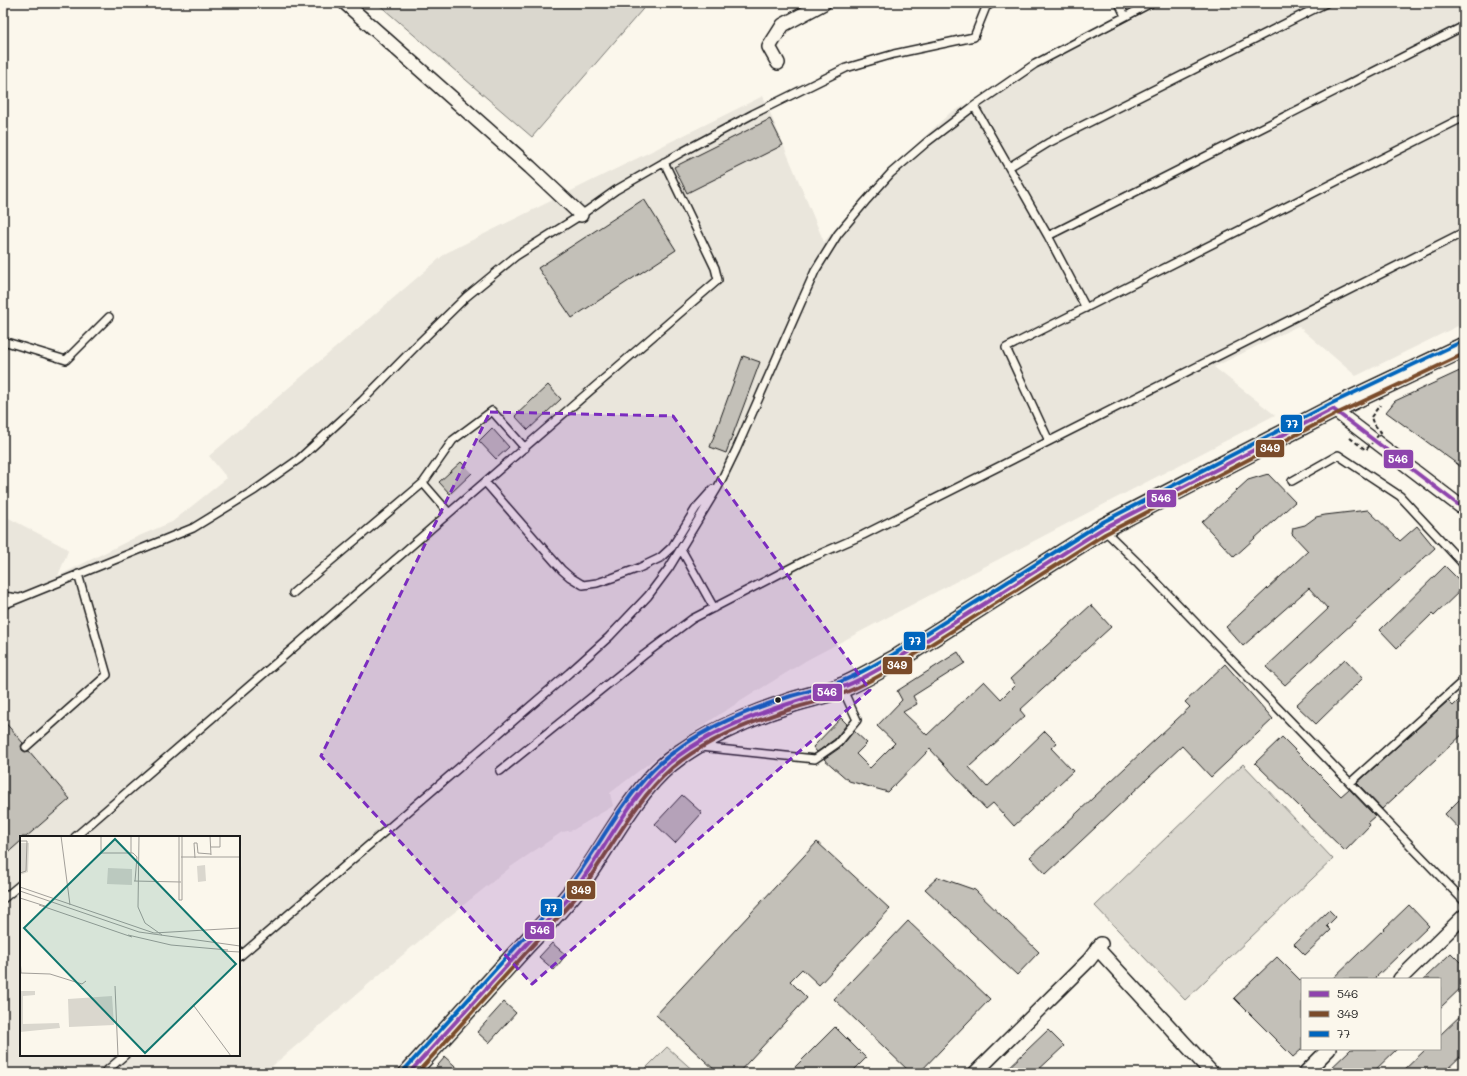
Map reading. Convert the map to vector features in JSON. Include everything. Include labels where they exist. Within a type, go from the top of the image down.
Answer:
[{"type":"main road","points":[[409,1073],[557,911],[583,879],[618,826],[648,785],[669,763],[693,746],[759,714],[784,704],[841,688],[868,675],[896,659],[1102,529],[1334,409],[1464,347]]},
{"type":"street","points":[[345,3],[530,167],[581,215]]},
{"type":"street","points":[[778,63],[769,47],[783,25],[824,3]]},
{"type":"street","points":[[1334,409],[1464,509]]},
{"type":"street","points":[[1401,978],[1464,916]]},
{"type":"street","points":[[975,1073],[1089,960],[1099,946],[1212,1073]]},
{"type":"street","points":[[1305,1073],[1328,1050]]},
{"type":"lane","points":[[3,605],[193,528],[255,490],[293,463],[362,401],[466,297],[516,256],[581,215],[616,190],[664,162],[754,114],[846,68],[894,54],[974,37],[986,7],[992,3]]},
{"type":"lane","points":[[1118,3],[1126,16]]},
{"type":"lane","points":[[240,956],[569,673],[609,636],[648,596],[669,568],[718,486],[736,450],[815,271],[838,234],[891,173],[927,142],[974,106],[1035,64],[1151,3]]},
{"type":"lane","points":[[1009,167],[1048,143],[1326,3]]},
{"type":"lane","points":[[1048,236],[1464,26]]},
{"type":"lane","points":[[974,106],[1048,236],[1086,308]]},
{"type":"lane","points":[[1049,441],[1006,348],[1464,117]]},
{"type":"lane","points":[[76,836],[718,280],[715,268],[664,162]]},
{"type":"lane","points":[[500,771],[644,655],[692,619],[806,560],[863,535],[1464,232]]},
{"type":"lane","points":[[3,342],[66,360],[109,317]]},
{"type":"lane","points":[[293,593],[423,483],[453,440],[492,412],[525,448]]},
{"type":"lane","points":[[1292,481],[1338,455],[1400,496],[1464,565]]},
{"type":"lane","points":[[485,482],[562,570],[583,585],[597,583],[612,578],[660,558],[672,547],[696,508],[713,489],[718,486]]},
{"type":"lane","points":[[423,483],[449,513]]},
{"type":"lane","points":[[1102,529],[1143,569],[1464,901]]},
{"type":"lane","points":[[681,549],[714,608]]},
{"type":"lane","points":[[26,747],[107,675],[78,574]]},
{"type":"lane","points":[[3,596],[20,598]]},
{"type":"lane","points":[[1350,783],[1464,680]]},
{"type":"lane","points":[[693,746],[815,759],[838,743],[857,720],[841,688]]},
{"type":"lane","points":[[3,900],[20,885]]},
{"type":"lane","points":[[104,1073],[124,1056]]},
{"type":"path","points":[[1350,438],[1366,450],[1381,432],[1373,423],[1371,417]]},
{"type":"highlighted area","points":[[490,412],[673,416],[870,690],[532,984],[321,756]]},
{"type":"shaded area","points":[[377,3],[648,3],[532,137]]},
{"type":"shaded area","points":[[1164,3],[1464,3],[1464,323],[1356,376],[1298,326],[1214,367],[1275,415],[807,660],[720,714],[657,757],[610,793],[613,806],[573,830],[562,832],[512,866],[425,936],[264,1073],[3,1073],[3,515],[66,548],[68,551],[58,576],[132,539],[172,522],[227,478],[209,456],[446,253],[763,96],[824,242],[875,183],[950,113]]},
{"type":"shaded area","points":[[3,419],[8,421],[3,445]]},
{"type":"shaded area","points":[[1243,764],[1333,859],[1185,1000],[1095,906]]},
{"type":"shaded area","points":[[667,1047],[696,1073],[650,1073],[645,1069]]},
{"type":"building","points":[[770,119],[783,145],[687,193],[674,167]]},
{"type":"building","points":[[644,199],[676,250],[572,318],[538,268]]},
{"type":"building","points":[[743,356],[760,362],[726,453],[710,447]]},
{"type":"building","points":[[1464,369],[1464,469],[1386,412],[1395,401]]},
{"type":"building","points":[[548,385],[561,399],[528,430],[515,416]]},
{"type":"building","points":[[492,428],[509,447],[496,459],[479,441]]},
{"type":"building","points":[[461,462],[472,473],[450,494],[439,482]]},
{"type":"building","points":[[1268,474],[1295,502],[1234,557],[1202,522],[1248,480]]},
{"type":"building","points":[[1368,510],[1400,541],[1417,526],[1435,548],[1285,685],[1266,667],[1328,609],[1309,588],[1243,646],[1226,627],[1308,551],[1292,534],[1293,528],[1305,525],[1316,517]]},
{"type":"building","points":[[1445,566],[1464,585],[1464,587],[1434,616],[1432,614],[1397,648],[1380,630]]},
{"type":"building","points":[[1091,605],[1111,627],[1020,710],[1025,716],[969,767],[987,787],[1045,731],[1057,743],[1051,748],[1073,771],[1014,826],[993,803],[986,809],[930,749],[888,792],[849,781],[824,759],[841,747],[854,731],[867,743],[856,754],[870,768],[895,743],[877,726],[902,700],[897,691],[958,652],[965,663],[913,696],[917,704],[903,712],[927,735],[984,681],[1001,699],[1015,685],[1010,679]]},
{"type":"building","points":[[1345,659],[1363,678],[1316,724],[1296,705]]},
{"type":"building","points":[[1225,664],[1273,719],[1211,777],[1182,746],[1046,874],[1030,857],[1190,707],[1185,702]]},
{"type":"building","points":[[1464,695],[1464,733],[1382,809],[1357,783],[1448,701],[1453,706]]},
{"type":"building","points":[[841,718],[847,724],[835,739],[817,752],[813,747]]},
{"type":"building","points":[[3,720],[23,743],[21,746],[22,750],[25,752],[29,751],[70,799],[27,836],[20,836],[20,842],[3,857]]},
{"type":"building","points":[[1282,737],[1341,796],[1349,789],[1375,816],[1367,823],[1370,825],[1345,851],[1255,763]]},
{"type":"building","points":[[682,795],[702,813],[675,843],[655,824]]},
{"type":"building","points":[[1464,795],[1464,834],[1445,814]]},
{"type":"building","points":[[817,842],[890,909],[819,985],[802,969],[790,981],[807,998],[738,1073],[718,1073],[656,1015]]},
{"type":"building","points":[[938,877],[975,890],[1039,952],[1017,975],[925,889]]},
{"type":"building","points":[[1409,905],[1429,926],[1375,978],[1333,978]]},
{"type":"building","points":[[1329,910],[1336,917],[1327,926],[1331,930],[1305,955],[1294,944]]},
{"type":"building","points":[[908,921],[990,999],[919,1073],[911,1073],[834,999]]},
{"type":"building","points":[[552,943],[566,955],[554,970],[539,957]]},
{"type":"building","points":[[1451,953],[1464,966],[1464,985],[1441,1007],[1441,978],[1425,978]]},
{"type":"building","points":[[1277,957],[1301,981],[1301,1050],[1293,1057],[1234,998]]},
{"type":"building","points":[[504,1002],[516,1013],[489,1043],[477,1032]]},
{"type":"building","points":[[1464,1012],[1464,1053],[1443,1073],[1401,1073],[1425,1050],[1441,1050],[1441,1034]]},
{"type":"building","points":[[835,1027],[866,1058],[851,1073],[789,1073]]},
{"type":"building","points":[[1048,1030],[1064,1046],[1035,1073],[1003,1073]]},
{"type":"building","points":[[1350,1050],[1396,1050],[1372,1073],[1326,1073]]},
{"type":"building","points":[[445,1057],[463,1073],[431,1073]]},
{"type":"transit line","name":"77","points":[[405,1069],[563,895],[575,880],[617,815],[640,784],[653,770],[683,745],[718,725],[754,709],[791,696],[837,683],[859,673],[894,654],[1099,524],[1330,404],[1461,342]]},
{"type":"transit line","name":"349","points":[[417,1073],[572,902],[644,798],[672,768],[685,758],[714,740],[746,725],[794,708],[825,700],[865,683],[900,664],[1105,534],[1336,414],[1464,354]]},
{"type":"transit line","name":"546","points":[[1333,409],[1464,509]]},
{"type":"transit line","name":"546","points":[[409,1073],[568,899],[581,882],[627,810],[654,777],[669,763],[697,743],[727,727],[775,708],[840,688],[862,678],[897,659],[1102,529],[1333,409]]}]
